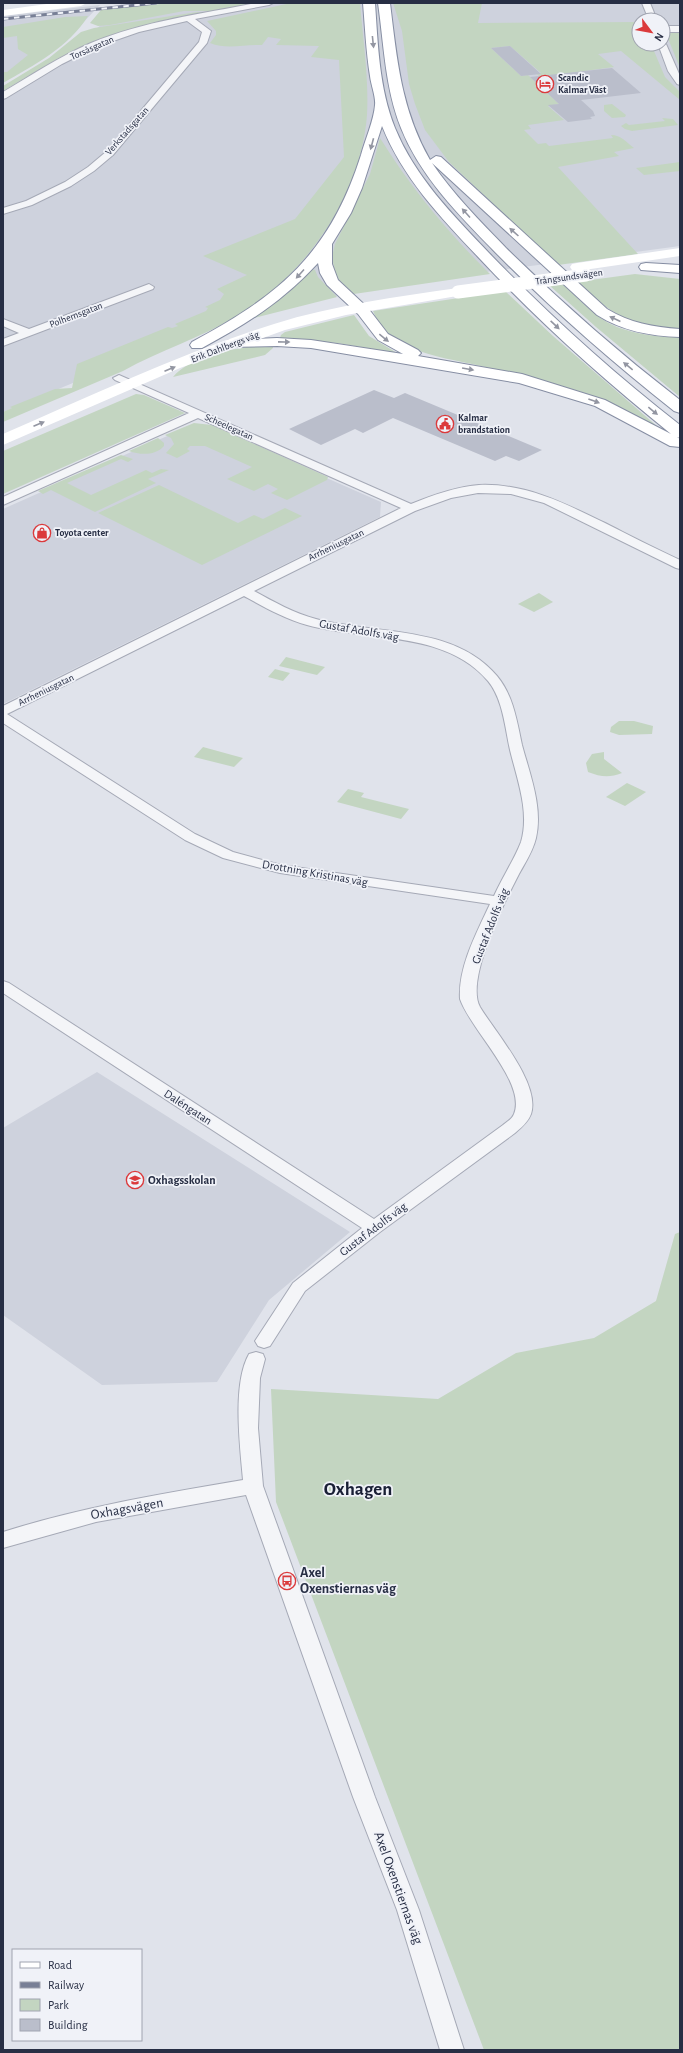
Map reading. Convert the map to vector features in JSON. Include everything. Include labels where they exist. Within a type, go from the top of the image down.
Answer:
[{"type":"main road","points":[[3,9],[74,3]]},
{"type":"main road","points":[[3,13],[81,3]]},
{"type":"main road","points":[[369,3],[381,106],[389,129],[412,172],[459,229],[510,283],[578,347],[680,433]]},
{"type":"main road","points":[[384,3],[396,92],[407,128],[415,146],[437,179],[478,227],[523,273],[598,342],[680,408]]},
{"type":"main road","points":[[197,345],[272,300],[299,276],[326,244],[342,219],[367,161],[381,106]]},
{"type":"main road","points":[[407,128],[476,198],[602,312],[616,321],[638,328],[680,333]]},
{"type":"main road","points":[[326,244],[327,273],[332,282],[356,304],[383,338],[406,351],[440,364]]},
{"type":"main road","name":"Trångsundsvägen","points":[[455,288],[680,252]]},
{"type":"main road","name":"Trångsundsvägen","points":[[610,263],[680,255]]},
{"type":"main road","name":"Trångsundsvägen","points":[[455,288],[586,275],[680,262]]},
{"type":"main road","points":[[646,267],[680,269]]},
{"type":"main road","name":"Erik Dahlbergs väg","points":[[3,426],[197,345],[275,319],[455,288]]},
{"type":"main road","name":"Erik Dahlbergs väg","points":[[3,440],[232,344],[282,326],[356,304]]},
{"type":"main road","points":[[232,344],[277,342],[311,344],[440,364],[522,379],[582,396],[620,412],[680,445]]},
{"type":"street","name":"Torsåsgatan","points":[[3,96],[94,45],[144,29],[269,3]]},
{"type":"street","name":"Verkstadsgatan","points":[[3,211],[29,203],[68,184],[91,169],[110,153],[203,43],[207,31],[189,19]]},
{"type":"street","points":[[665,52],[672,71],[680,82]]},
{"type":"street","name":"Polhemsgatan","points":[[3,343],[149,287]]},
{"type":"street","points":[[3,322],[28,333]]},
{"type":"street","points":[[120,378],[199,413]]},
{"type":"street","name":"Scheelegatan","points":[[3,501],[199,413],[411,508]]},
{"type":"street","name":"Arrheniusgatan","points":[[3,711],[411,508],[441,496],[471,488],[509,490],[548,500],[680,565]]},
{"type":"street","name":"Gustaf Adolfs väg","points":[[244,591],[310,622],[351,631],[422,641],[452,650],[469,658],[492,678],[500,690],[508,714],[532,814],[528,839],[499,901],[476,956],[470,976],[468,997],[486,1032],[513,1070],[524,1103],[523,1114],[515,1124],[499,1137],[374,1228],[299,1287],[260,1350]]},
{"type":"street","name":"Drottning Kristinas väg","points":[[3,717],[190,837],[228,855],[280,869],[499,901]]},
{"type":"street","name":"Daléngatan","points":[[3,986],[374,1228]]},
{"type":"street","name":"Axel Oxenstiernas väg","points":[[260,1350],[251,1378],[248,1428],[254,1486],[364,1797],[408,1910],[452,2050]]},
{"type":"street","name":"Oxhagsvägen","points":[[3,1540],[34,1529],[91,1515],[254,1486]]},
{"type":"shaded area","points":[[122,3],[680,3],[680,246],[375,287],[215,324],[3,412],[3,94],[75,51]]},
{"type":"shaded area","points":[[100,5],[71,35],[3,81],[3,16]]},
{"type":"shaded area","points":[[192,425],[206,425],[381,502],[380,517],[3,704],[3,509]]},
{"type":"shaded area","name":"Oxhagsskolan","points":[[97,1072],[350,1232],[269,1300],[217,1382],[102,1385],[3,1315],[3,1128]]},
{"type":"green space","points":[[170,3],[253,3],[212,11],[184,11],[110,25],[98,26],[90,23],[101,10]]},
{"type":"green space","points":[[291,3],[360,3],[367,87],[367,115],[363,145],[354,174],[341,203],[326,230],[286,279],[262,299],[237,316],[209,331],[123,371],[3,422],[3,412],[12,408],[10,407],[55,389],[72,388],[77,364],[168,327],[172,328],[178,326],[175,324],[206,311],[208,308],[205,307],[220,300],[224,294],[217,289],[247,275],[203,256],[295,219],[344,157],[339,60],[311,57],[319,46],[276,45],[281,39],[268,37],[262,45],[223,46],[210,43],[216,35],[216,31],[207,21]]},
{"type":"green space","points":[[393,3],[482,3],[478,23],[631,22],[631,52],[654,52],[665,77],[680,92],[680,100],[621,51],[598,54],[614,67],[540,77],[537,74],[541,73],[510,46],[491,48],[521,76],[528,75],[559,104],[548,106],[564,120],[528,125],[531,129],[524,130],[538,144],[546,143],[549,146],[613,138],[611,135],[615,135],[626,141],[634,148],[614,152],[619,156],[558,167],[638,254],[558,265],[449,162],[425,130],[409,84],[402,31]]},
{"type":"green space","points":[[197,12],[205,13],[114,35],[90,43],[59,58],[3,91],[3,86],[49,58],[81,32],[94,28]]},
{"type":"green space","points":[[88,16],[71,37],[61,46],[3,83],[3,72],[7,72],[28,55],[18,49],[17,36],[3,38],[3,27],[65,17]]},
{"type":"green space","points":[[680,31],[680,68],[671,46],[671,33]]},
{"type":"green space","points":[[612,104],[626,115],[625,117],[612,118],[604,111],[604,105]]},
{"type":"green space","points":[[662,118],[673,119],[678,125],[632,131],[621,126],[626,123],[629,125],[665,121]]},
{"type":"green space","points":[[380,138],[417,192],[459,242],[490,274],[354,294],[336,277],[332,257],[335,244],[370,174]]},
{"type":"green space","points":[[680,162],[680,171],[644,175],[636,168]]},
{"type":"green space","points":[[311,269],[315,270],[318,277],[337,297],[254,318],[288,293]]},
{"type":"green space","points":[[635,274],[680,279],[680,329],[647,325],[622,317],[601,303],[576,282]]},
{"type":"green space","points":[[561,283],[599,317],[617,327],[648,335],[680,337],[680,397],[596,327],[549,285]]},
{"type":"green space","points":[[505,291],[553,336],[658,427],[607,402],[575,390],[549,382],[437,356],[410,348],[388,334],[381,326],[373,311]]},
{"type":"green space","points":[[354,315],[369,336],[397,353],[337,343],[280,338],[285,332]]},
{"type":"green space","points":[[273,344],[273,348],[265,355],[173,377],[181,369],[192,362],[205,357],[234,349]]},
{"type":"green space","points":[[136,394],[144,395],[185,413],[3,494],[3,451]]},
{"type":"green space","points":[[194,423],[212,425],[328,477],[327,480],[287,500],[271,493],[278,489],[268,484],[254,491],[227,479],[252,467],[205,446],[190,446],[187,449],[190,451],[177,458],[166,453],[174,444],[171,438],[165,435]]},
{"type":"green space","points":[[158,438],[164,443],[164,446],[156,452],[143,454],[129,451]]},
{"type":"green space","points":[[121,455],[133,459],[128,462],[121,459],[67,483],[91,495],[146,470],[152,473],[161,469],[169,470],[148,479],[156,483],[95,512],[51,490],[43,494],[38,491]]},
{"type":"green space","points":[[159,485],[238,523],[254,515],[263,519],[285,508],[302,516],[202,565],[98,513]]},
{"type":"green space","points":[[539,593],[553,602],[534,612],[518,604]]},
{"type":"green space","points":[[286,657],[325,667],[317,675],[279,666]]},
{"type":"green space","points":[[275,669],[290,673],[283,681],[268,677]]},
{"type":"green space","points":[[619,721],[634,721],[653,726],[652,734],[619,735],[610,732],[611,727]]},
{"type":"green space","points":[[203,747],[243,758],[234,767],[194,757]]},
{"type":"green space","points":[[604,752],[604,759],[622,773],[613,776],[605,776],[588,772],[586,763],[592,754]]},
{"type":"green space","points":[[627,783],[646,792],[625,806],[606,797]]},
{"type":"green space","points":[[348,789],[364,793],[361,797],[409,809],[401,819],[337,802]]},
{"type":"green space","points":[[680,1232],[680,2050],[484,2050],[276,1502],[271,1389],[438,1399],[516,1353],[594,1338],[656,1301],[675,1234]]},
{"type":"building","points":[[510,46],[541,74],[521,76],[491,48]]},
{"type":"building","name":"Scandic Kalmar Väst","points":[[612,68],[641,93],[581,100],[593,111],[595,116],[590,117],[592,119],[568,122],[548,105],[559,104],[530,77]]},
{"type":"building","name":"Kalmar brandstation","points":[[374,390],[394,398],[405,393],[542,450],[519,461],[506,456],[495,461],[393,418],[363,433],[355,429],[321,445],[289,429]]},
{"type":"railway","points":[[3,19],[156,3]]},
{"type":"place","name":"Scandic Kalmar Väst","points":[[545,84]]},
{"type":"place","name":"Kalmar brandstation","points":[[445,424]]},
{"type":"place","name":"Toyota center","points":[[42,533]]},
{"type":"place","name":"Oxhagsskolan","points":[[135,1180]]},
{"type":"place","name":"Axel Oxenstiernas väg","points":[[287,1581]]},
{"type":"district","name":"Oxhagen","points":[[358,1489]]}]
